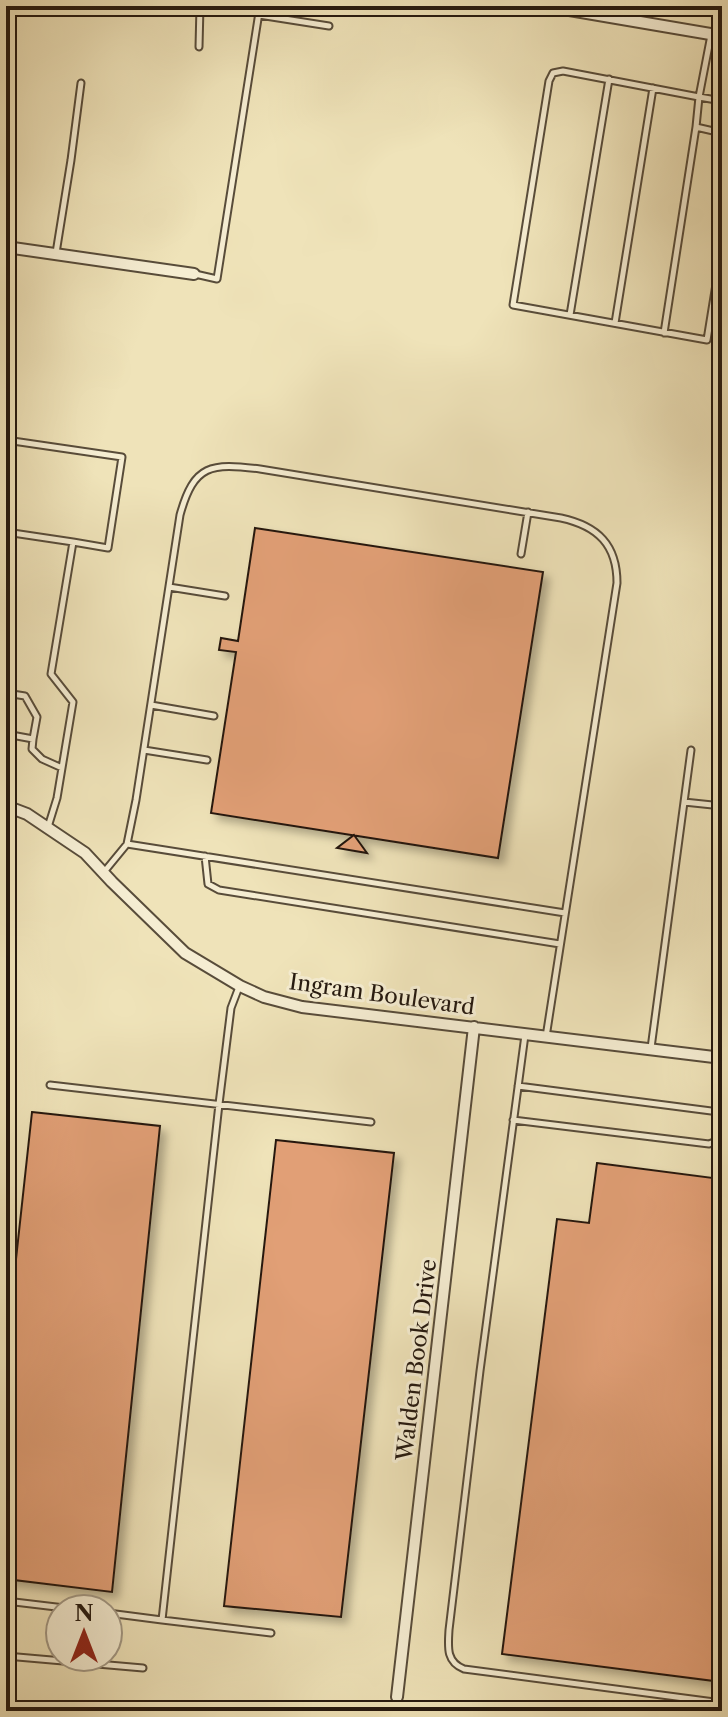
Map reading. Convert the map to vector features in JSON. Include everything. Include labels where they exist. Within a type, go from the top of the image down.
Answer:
[{"type":"street","points":[[546,6],[592,10],[716,35]]},
{"type":"street","points":[[6,247],[194,274]]},
{"type":"street","name":"Ingram Boulevard","points":[[6,806],[27,814],[85,853],[185,953],[264,997],[302,1007],[722,1058]]},
{"type":"street","name":"Walden Book Drive","points":[[397,1697],[474,1027]]},
{"type":"lane","points":[[199,47],[200,6]]},
{"type":"lane","points":[[194,274],[217,279],[260,6]]},
{"type":"lane","points":[[259,15],[329,26]]},
{"type":"lane","points":[[664,333],[699,97],[716,35]]},
{"type":"lane","points":[[722,101],[563,71],[553,73],[549,81],[513,305],[707,340],[722,247]]},
{"type":"lane","points":[[570,315],[609,79]]},
{"type":"lane","points":[[55,254],[81,83]]},
{"type":"lane","points":[[615,323],[653,88]]},
{"type":"lane","points":[[696,127],[722,133]]},
{"type":"lane","points":[[6,440],[122,457],[108,548],[6,532]]},
{"type":"lane","points":[[103,873],[127,844],[180,515],[189,488],[201,474],[228,466],[260,469],[571,520],[598,533],[613,556],[617,573],[546,1037]]},
{"type":"lane","points":[[521,554],[528,512]]},
{"type":"lane","points":[[47,828],[57,798],[73,702],[51,674],[73,542]]},
{"type":"lane","points":[[169,587],[225,596]]},
{"type":"lane","points":[[6,693],[25,696],[37,717],[32,749],[42,759],[62,768]]},
{"type":"lane","points":[[151,705],[214,716]]},
{"type":"lane","points":[[6,734],[33,739]]},
{"type":"lane","points":[[144,750],[207,760]]},
{"type":"lane","points":[[651,1049],[691,750]]},
{"type":"lane","points":[[684,802],[722,806]]},
{"type":"lane","points":[[127,844],[565,913]]},
{"type":"lane","points":[[205,856],[208,884],[219,890],[560,944]]},
{"type":"lane","points":[[162,1620],[219,1104],[231,1008],[240,986]]},
{"type":"lane","points":[[525,1034],[478,1386],[449,1630],[450,1657],[456,1666],[464,1669],[722,1703]]},
{"type":"lane","points":[[50,1085],[371,1122]]},
{"type":"lane","points":[[518,1086],[719,1112]]},
{"type":"lane","points":[[513,1120],[709,1144],[716,1139],[722,1100]]},
{"type":"lane","points":[[6,1601],[44,1606]]},
{"type":"lane","points":[[124,1615],[271,1633]]},
{"type":"lane","points":[[6,1656],[143,1668]]},
{"type":"lane","points":[[395,1711],[397,1697]]},
{"type":"lane","points":[[305,1711],[321,1711]]},
{"type":"building","points":[[255,528],[543,572],[498,858],[211,813],[236,652],[219,650],[221,638],[238,641]]},
{"type":"building","points":[[354,835],[367,853],[337,848]]},
{"type":"building","points":[[32,1112],[160,1126],[112,1592],[6,1579],[6,1351]]},
{"type":"building","points":[[276,1140],[394,1153],[341,1617],[224,1606]]},
{"type":"building","points":[[597,1163],[721,1179],[714,1240],[722,1241],[722,1682],[502,1654],[557,1219],[589,1223]]}]
